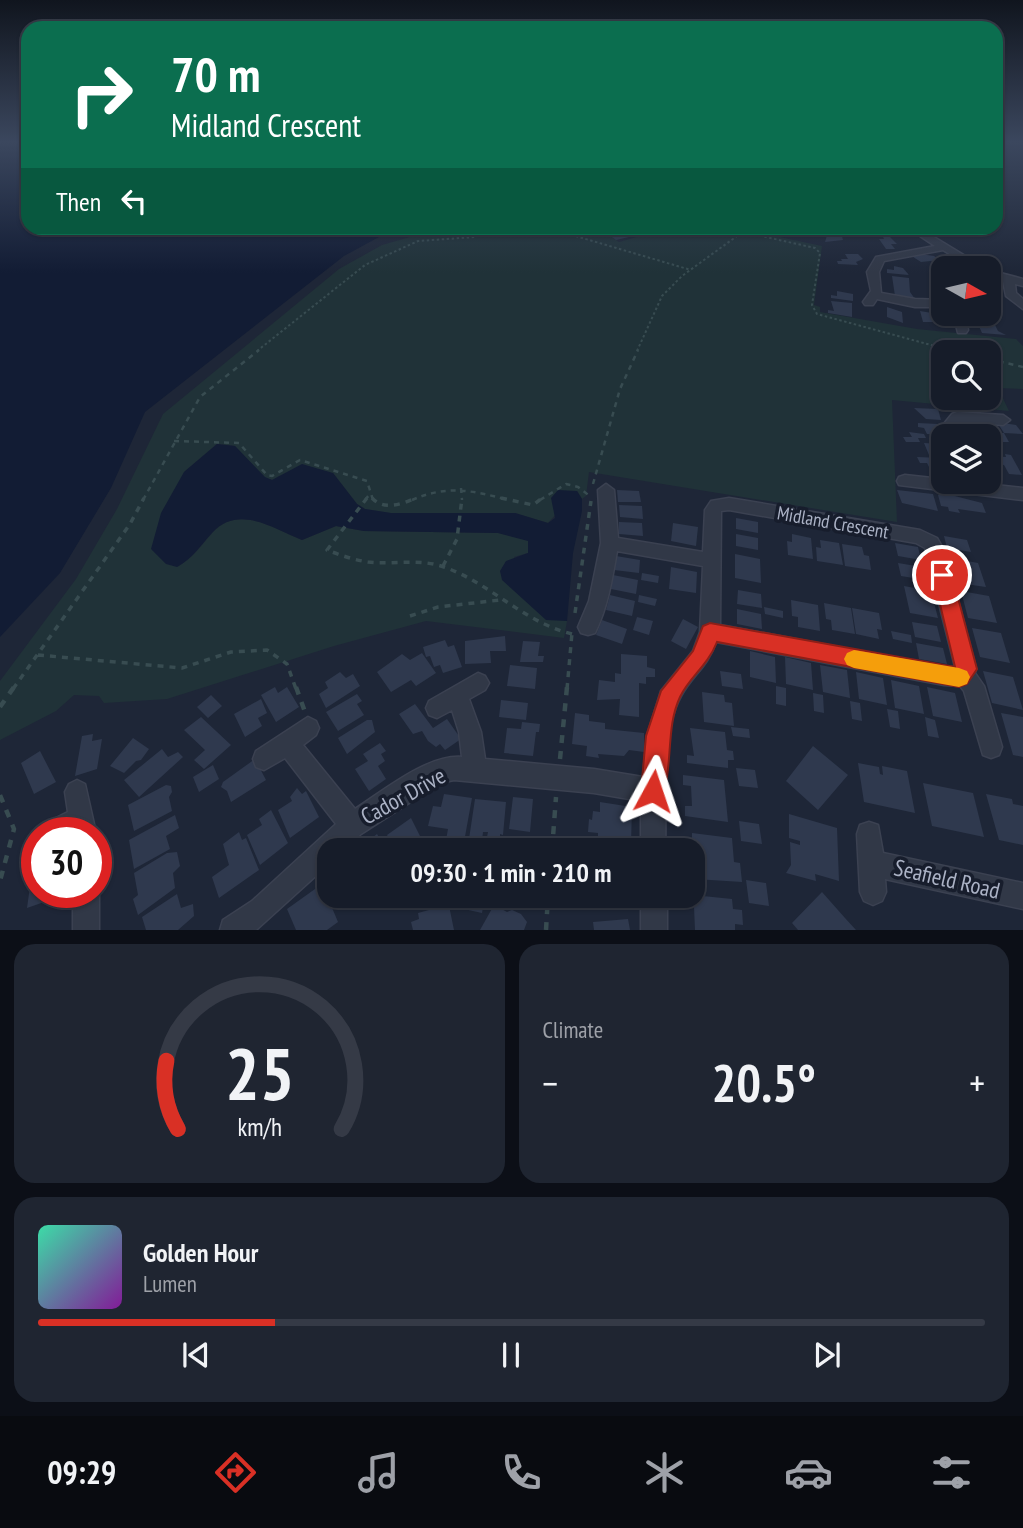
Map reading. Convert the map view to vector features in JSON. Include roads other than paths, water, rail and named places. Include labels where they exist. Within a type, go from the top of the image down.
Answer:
[{"type":"street","points":[[925,235],[960,256]]},
{"type":"street","points":[[931,304],[871,298],[877,288],[873,272],[880,259],[945,247]]},
{"type":"street","points":[[1001,278],[1023,283]]},
{"type":"street","points":[[1009,281],[1010,294],[1023,305]]},
{"type":"street","points":[[961,326],[962,330]]},
{"type":"street","points":[[951,424],[957,417],[1003,420]]},
{"type":"street","points":[[905,481],[931,482]]},
{"type":"street","points":[[1001,490],[1023,494]]},
{"type":"street","points":[[580,631],[599,601],[610,543],[598,494]]},
{"type":"street","name":"Midland Crescent","points":[[710,632],[713,510],[717,505],[729,504],[920,537],[931,543],[936,552],[966,669],[963,675]]},
{"type":"street","points":[[610,543],[710,560]]},
{"type":"street","points":[[653,838],[653,791],[658,736],[671,691],[701,656],[710,632],[944,676],[963,675],[973,687],[991,747]]},
{"type":"street","points":[[437,708],[478,683]]},
{"type":"street","points":[[456,696],[467,714],[473,736],[474,770]]},
{"type":"street","points":[[264,759],[308,728]]},
{"type":"street","points":[[287,743],[352,825]]},
{"type":"street","name":"Cador Drive","points":[[243,927],[352,825],[436,772],[454,768],[594,781],[653,791]]},
{"type":"street","points":[[77,792],[81,817]]},
{"type":"street","name":"Seafield Road","points":[[869,834],[873,892]]},
{"type":"street","name":"Seafield Road","points":[[872,863],[1023,896]]},
{"type":"street","points":[[86,908],[86,929]]},
{"type":"street","points":[[654,908],[654,929]]},
{"type":"water","points":[[0,186],[21,186],[21,235],[386,235],[344,256],[145,412],[111,488],[60,573],[0,637]]},
{"type":"water","points":[[217,444],[235,446],[265,477],[272,480],[302,464],[333,473],[357,504],[365,509],[391,513],[515,513],[548,523],[555,518],[551,498],[558,490],[577,491],[582,499],[582,511],[573,553],[567,621],[546,620],[502,580],[500,571],[506,561],[528,553],[528,541],[498,533],[364,531],[336,526],[302,540],[256,521],[233,520],[222,524],[192,556],[177,567],[166,564],[151,549],[161,513],[184,472]]}]
